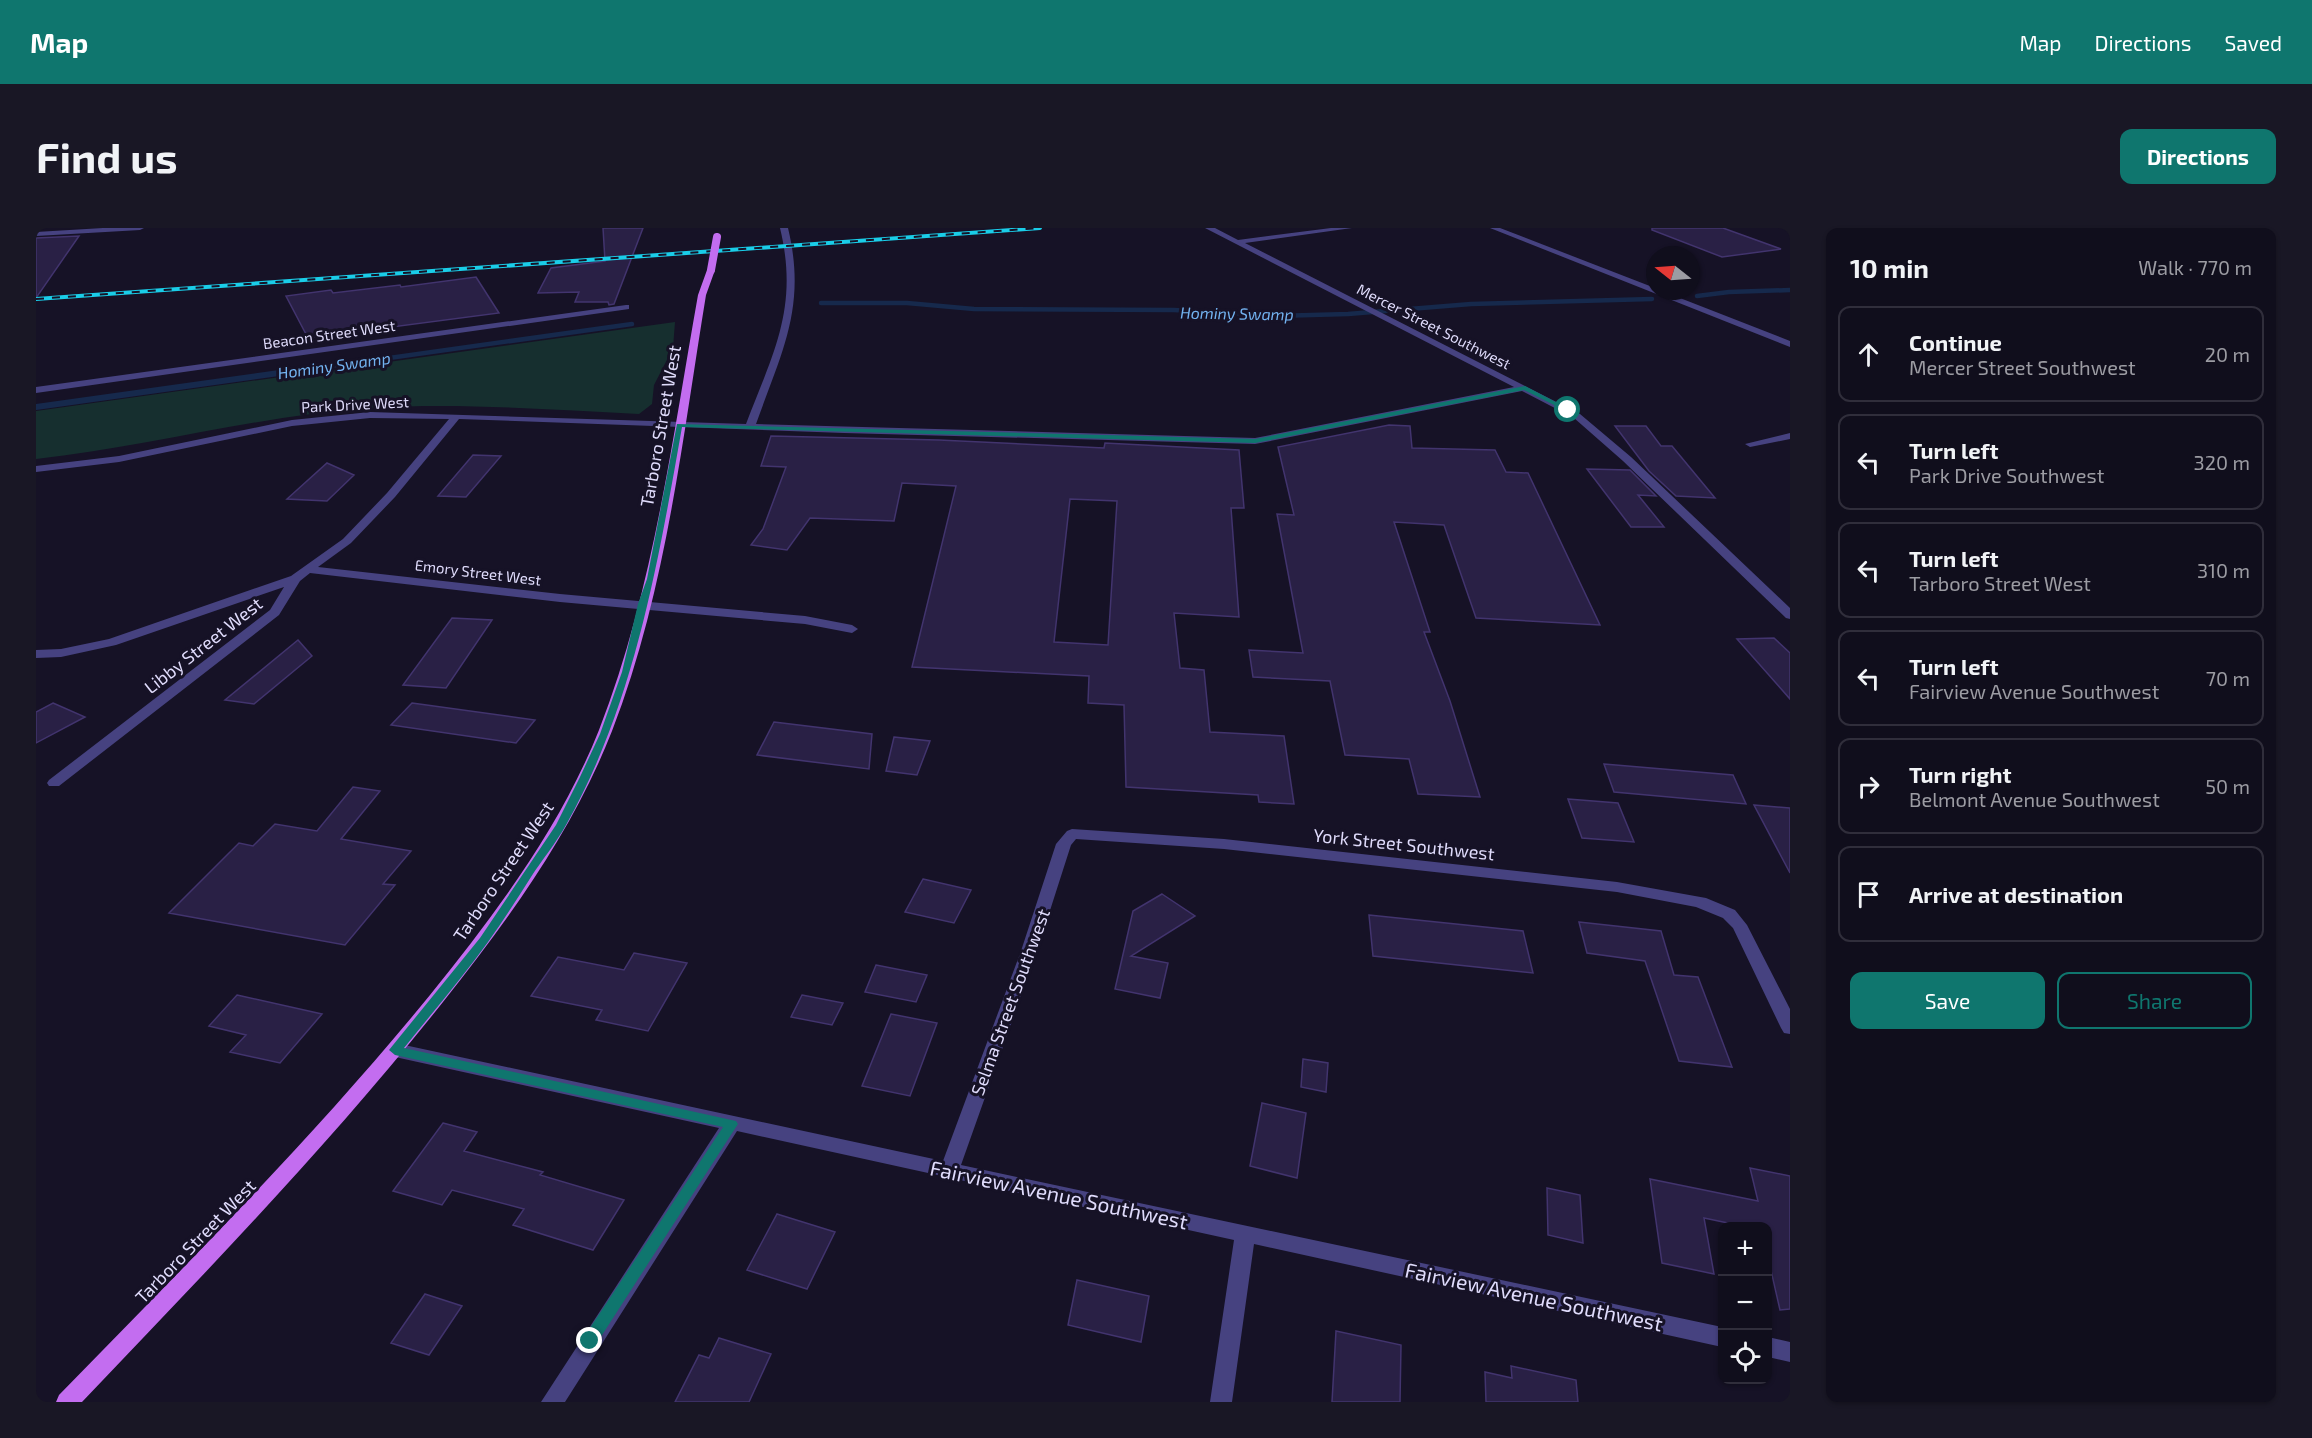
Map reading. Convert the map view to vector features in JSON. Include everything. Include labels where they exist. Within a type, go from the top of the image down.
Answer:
[{"type":"main road","name":"Tarboro Street West","points":[[67,1402],[267,1196],[395,1050],[483,940],[561,825],[585,777],[627,672],[642,604],[651,579],[702,295],[711,270],[718,232]]},
{"type":"street","points":[[36,234],[140,228]]},
{"type":"street","points":[[750,427],[766,382],[779,355],[792,308],[794,284],[790,245],[784,228]]},
{"type":"street","name":"Mercer Street Southwest","points":[[1209,228],[1577,416],[1627,459],[1790,615]]},
{"type":"street","points":[[1239,242],[1348,228]]},
{"type":"street","points":[[1494,228],[1646,287]]},
{"type":"street","points":[[1678,300],[1790,344]]},
{"type":"street","name":"Beacon Street West","points":[[36,390],[626,307]]},
{"type":"street","name":"Park Drive West","points":[[36,469],[119,459],[258,429],[323,418],[370,415],[1255,441],[1525,388]]},
{"type":"street","name":"Libby Street West","points":[[54,783],[275,612],[295,579],[311,570],[347,541],[391,495],[456,416]]},
{"type":"street","points":[[1750,444],[1790,436]]},
{"type":"street","name":"Emory Street West","points":[[311,570],[560,598],[805,620],[852,629]]},
{"type":"street","points":[[36,654],[61,653],[112,642],[295,579]]},
{"type":"street","name":"York Street Southwest","points":[[1072,834],[1224,844],[1617,887],[1700,902],[1729,914],[1739,925],[1751,945],[1790,1028]]},
{"type":"street","name":"Selma Street Southwest","points":[[949,1171],[1025,962],[1064,844],[1072,834]]},
{"type":"street","name":"Fairview Avenue Southwest","points":[[395,1050],[1718,1336]]},
{"type":"street","points":[[552,1402],[732,1124]]},
{"type":"street","points":[[1221,1402],[1245,1233]]},
{"type":"street","points":[[1772,1348],[1790,1352]]},
{"type":"green space","points":[[675,322],[673,348],[654,385],[652,404],[639,414],[475,406],[352,409],[277,419],[36,459],[36,411]]},
{"type":"building","points":[[603,228],[643,228],[614,304],[575,302],[579,292],[538,293],[551,268],[605,261]]},
{"type":"building","points":[[1652,228],[1723,228],[1781,249],[1722,257],[1700,249],[1700,246],[1693,246],[1652,230]]},
{"type":"building","points":[[79,236],[36,298],[36,238]]},
{"type":"building","points":[[476,277],[499,313],[308,338],[286,296],[331,290],[333,293],[400,285],[401,287]]},
{"type":"building","points":[[1389,425],[1410,426],[1412,448],[1495,450],[1506,472],[1528,473],[1600,625],[1476,618],[1444,525],[1394,522],[1430,632],[1424,632],[1450,701],[1480,797],[1418,794],[1409,759],[1345,755],[1330,681],[1253,677],[1249,650],[1303,653],[1277,514],[1294,515],[1278,447]]},
{"type":"building","points":[[1615,426],[1646,426],[1661,446],[1672,446],[1715,498],[1676,496],[1649,471]]},
{"type":"building","points":[[771,436],[939,440],[1104,448],[1105,443],[1239,450],[1244,508],[1231,508],[1239,617],[1174,613],[1180,668],[1204,670],[1210,732],[1284,736],[1294,804],[1259,802],[1258,795],[1126,787],[1124,705],[1088,703],[1089,676],[912,667],[956,486],[902,483],[894,521],[810,518],[787,550],[751,545],[763,529],[786,467],[761,466]],"holes":[[[1070,499],[1117,501],[1108,645],[1054,642]]]},
{"type":"building","points":[[473,455],[501,456],[466,497],[438,496]]},
{"type":"building","points":[[327,463],[354,475],[327,501],[287,499]]},
{"type":"building","points":[[1587,469],[1630,470],[1656,496],[1638,495],[1664,527],[1631,527]]},
{"type":"building","points":[[452,618],[492,620],[446,688],[403,685]]},
{"type":"building","points":[[1774,638],[1790,653],[1790,699],[1737,639]]},
{"type":"building","points":[[298,640],[312,656],[254,704],[225,700]]},
{"type":"building","points":[[53,703],[85,717],[36,743],[36,712]]},
{"type":"building","points":[[412,703],[535,720],[516,743],[391,725]]},
{"type":"building","points":[[774,722],[872,734],[869,769],[757,755]]},
{"type":"building","points":[[894,737],[930,741],[917,775],[886,771]]},
{"type":"building","points":[[1604,764],[1733,775],[1746,804],[1614,792]]},
{"type":"building","points":[[353,787],[380,791],[341,839],[411,851],[383,884],[395,885],[345,945],[169,913],[239,843],[253,846],[275,824],[317,831]]},
{"type":"building","points":[[1568,799],[1618,803],[1634,842],[1582,838]]},
{"type":"building","points":[[1754,805],[1790,808],[1790,873]]},
{"type":"building","points":[[923,879],[971,890],[954,923],[905,912]]},
{"type":"building","points":[[1162,894],[1195,916],[1131,956],[1168,963],[1160,998],[1115,989],[1133,911]]},
{"type":"building","points":[[1369,915],[1523,931],[1533,973],[1373,956]]},
{"type":"building","points":[[1579,922],[1661,931],[1674,975],[1698,977],[1732,1067],[1679,1061],[1645,961],[1587,953]]},
{"type":"building","points":[[634,953],[687,963],[648,1031],[596,1020],[602,1010],[531,996],[558,957],[624,970]]},
{"type":"building","points":[[876,965],[927,975],[916,1002],[865,992]]},
{"type":"building","points":[[237,995],[322,1014],[280,1063],[230,1052],[246,1035],[209,1026]]},
{"type":"building","points":[[802,995],[843,1003],[832,1025],[791,1017]]},
{"type":"building","points":[[891,1014],[937,1023],[910,1096],[862,1086]]},
{"type":"building","points":[[1303,1059],[1328,1063],[1326,1092],[1301,1087]]},
{"type":"building","points":[[1262,1103],[1306,1113],[1297,1178],[1250,1166]]},
{"type":"building","points":[[443,1123],[477,1132],[464,1151],[543,1172],[540,1175],[624,1200],[593,1250],[513,1225],[524,1209],[452,1190],[442,1205],[393,1191]]},
{"type":"building","points":[[1750,1168],[1790,1176],[1790,1309],[1780,1310],[1772,1275],[1772,1222],[1723,1222],[1704,1218],[1714,1274],[1662,1263],[1650,1179],[1758,1201]]},
{"type":"building","points":[[1547,1188],[1580,1195],[1583,1243],[1548,1235]]},
{"type":"building","points":[[777,1214],[835,1232],[807,1289],[747,1270]]},
{"type":"building","points":[[1077,1280],[1149,1296],[1141,1342],[1068,1325]]},
{"type":"building","points":[[425,1294],[462,1306],[429,1355],[391,1343]]},
{"type":"building","points":[[1336,1331],[1401,1345],[1400,1402],[1332,1402]]},
{"type":"building","points":[[719,1338],[771,1354],[749,1402],[675,1402],[699,1355],[709,1358]]},
{"type":"building","points":[[1511,1366],[1576,1380],[1578,1402],[1486,1402],[1485,1372],[1512,1378]]},
{"type":"waterway","name":"Hominy Swamp","points":[[1700,296],[1729,292],[1790,290]]},
{"type":"waterway","name":"Hominy Swamp","points":[[821,303],[907,303],[974,309],[1174,310],[1275,316],[1348,314],[1471,304],[1646,299]]},
{"type":"waterway","name":"Hominy Swamp","points":[[311,369],[632,324]]},
{"type":"waterway","name":"Hominy Swamp","points":[[36,407],[322,367]]},
{"type":"railway","points":[[36,299],[1040,228]]},
{"type":"route","points":[[590,1341],[732,1124],[395,1050],[483,940],[561,825],[585,777],[627,672],[661,532],[679,425],[1255,441],[1281,438],[1525,388],[1568,410]]}]
